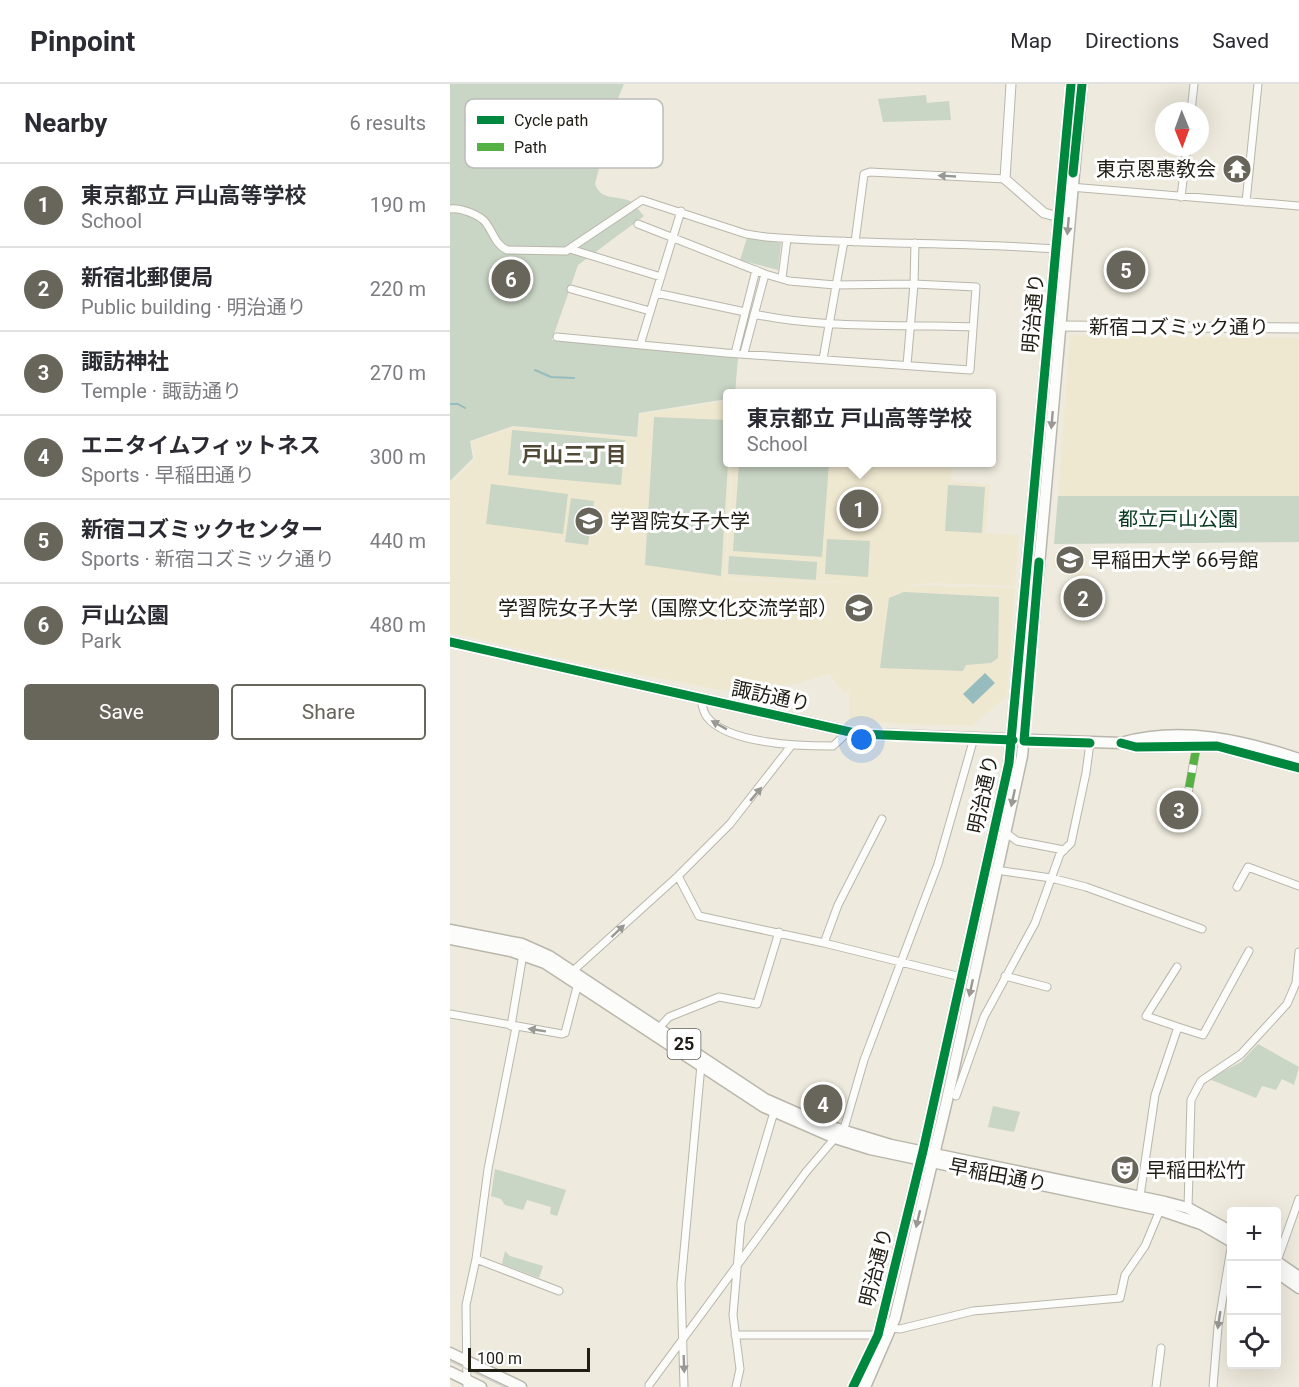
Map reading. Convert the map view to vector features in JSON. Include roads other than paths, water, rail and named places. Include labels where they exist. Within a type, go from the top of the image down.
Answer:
[{"type":"main road","name":"明治通り","points":[[853,1387],[878,1335],[927,1156],[1005,832],[1018,740],[1060,326],[1059,217],[1067,187],[1071,84]]},
{"type":"main road","name":"明治通り","points":[[865,1387],[892,1328],[961,977],[1018,740],[1067,187],[1082,84]]},
{"type":"main road","name":"諏訪通り","points":[[450,642],[848,732],[881,736],[1121,743],[1137,747],[1197,744],[1231,748],[1299,768]]},
{"type":"main road","name":"諏訪通り","points":[[1121,743],[1135,739],[1210,737],[1249,743],[1299,759]]},
{"type":"main road","name":"早稲田通り","points":[[450,930],[527,946],[574,970],[765,1099],[839,1135]]},
{"type":"main road","name":"早稲田通り","points":[[450,939],[523,954],[545,963],[774,1112],[839,1135],[1160,1210],[1201,1224],[1227,1240]]},
{"type":"main road","name":"早稲田通り","points":[[927,1156],[1140,1196],[1188,1208],[1227,1229]]},
{"type":"main road","points":[[1281,1264],[1299,1277]]},
{"type":"main road","points":[[1281,1275],[1299,1288]]},
{"type":"main road","points":[[450,1353],[521,1387]]},
{"type":"main road","points":[[450,1372],[468,1384],[481,1387]]},
{"type":"street","points":[[1005,179],[1011,84]]},
{"type":"street","points":[[1192,102],[1194,84]]},
{"type":"street","points":[[1245,202],[1258,84]]},
{"type":"street","points":[[1181,197],[1186,156]]},
{"type":"street","points":[[855,242],[864,174],[870,172],[1005,179],[1044,213],[1059,217]]},
{"type":"street","points":[[1067,187],[1299,206]]},
{"type":"street","points":[[450,208],[457,208],[485,221],[499,246],[507,250],[558,252],[570,249],[642,200],[746,234],[787,239],[1001,244],[1061,249]]},
{"type":"street","points":[[640,345],[681,211]]},
{"type":"street","points":[[557,337],[970,370],[976,287],[914,284],[835,285],[782,278],[765,274],[638,224]]},
{"type":"street","points":[[782,278],[787,239]]},
{"type":"street","points":[[822,359],[844,241]]},
{"type":"street","points":[[908,366],[915,243]]},
{"type":"street","points":[[570,249],[661,277]]},
{"type":"street","points":[[735,353],[756,270]]},
{"type":"street","points":[[744,353],[765,274]]},
{"type":"street","points":[[571,289],[650,311]]},
{"type":"street","points":[[656,293],[746,312]]},
{"type":"street","points":[[754,314],[828,322],[973,327]]},
{"type":"street","name":"新宿コズミック通り","points":[[1060,326],[1299,328]]},
{"type":"street","points":[[701,699],[706,717],[717,725],[749,738],[791,746],[833,746],[848,732]]},
{"type":"street","points":[[649,1385],[806,1172],[839,1135],[864,1060],[938,864],[974,738]]},
{"type":"street","points":[[956,1096],[984,1017],[1035,923],[1051,878],[1064,850],[1071,843],[1090,743]]},
{"type":"street","points":[[1185,810],[1197,744]]},
{"type":"street","points":[[574,970],[678,876],[730,824],[791,746]]},
{"type":"street","points":[[824,943],[838,905],[882,819]]},
{"type":"street","points":[[1005,832],[1017,841],[1064,850]]},
{"type":"street","points":[[1237,887],[1248,867],[1298,885]]},
{"type":"street","points":[[996,870],[1051,878],[1086,887],[1202,929]]},
{"type":"street","points":[[678,876],[699,916],[779,932],[961,977]]},
{"type":"street","points":[[659,1028],[669,1017],[719,997],[757,1004],[779,932]]},
{"type":"street","points":[[1177,967],[1146,1016],[1203,1035],[1249,951]]},
{"type":"street","points":[[1188,1208],[1191,1100],[1201,1081],[1241,1053],[1282,1010],[1296,983],[1299,952]]},
{"type":"street","points":[[468,1384],[466,1305],[476,1259],[488,1169],[514,1027],[523,954]]},
{"type":"street","points":[[1005,976],[1047,987]]},
{"type":"street","points":[[450,1014],[514,1027],[565,1033],[578,983]]},
{"type":"street","points":[[1140,1196],[1155,1095],[1178,1027]]},
{"type":"street","points":[[684,1387],[681,1284],[701,1065]]},
{"type":"street","points":[[736,1387],[740,1369],[733,1315],[741,1223],[774,1112]]},
{"type":"street","points":[[1281,1250],[1299,1199]]},
{"type":"street","points":[[892,1328],[900,1329],[973,1311],[1120,1298],[1125,1275],[1144,1246],[1160,1210]]},
{"type":"street","points":[[476,1259],[559,1291]]},
{"type":"street","points":[[1213,1387],[1218,1327],[1228,1261]]},
{"type":"street","points":[[735,1335],[878,1335]]},
{"type":"street","points":[[1156,1387],[1161,1348]]},
{"type":"water","points":[[985,673],[995,683],[973,704],[963,694]]},
{"type":"waterway","points":[[535,370],[551,377],[574,378]]},
{"type":"waterway","points":[[450,404],[458,404],[465,408]]},
{"type":"tram line","points":[[450,1361],[505,1387]]},
{"type":"place","name":"東京恩惠敎会","points":[[1237,169]]},
{"type":"place","name":"新宿コズミックセンター","points":[[1126,270]]},
{"type":"place","name":"戸山公園","points":[[511,279]]},
{"type":"place","name":"東京都立 戸山高等学校","points":[[859,509]]},
{"type":"place","name":"学習院女子大学","points":[[589,521]]},
{"type":"place","name":"早稲田大学 66号館","points":[[1070,560]]},
{"type":"place","name":"新宿北郵便局","points":[[1083,598]]},
{"type":"place","name":"学習院女子大学（国際文化交流学部）","points":[[859,608]]},
{"type":"place","name":"諏訪神社","points":[[1179,810]]},
{"type":"place","name":"エニタイムフィットネス","points":[[823,1104]]},
{"type":"place","name":"早稲田松竹","points":[[1125,1170]]},
{"type":"district","name":"戸山三丁目","points":[[574,455]]},
{"type":"park label","name":"都立戸山公園","points":[[1178,519]]}]
